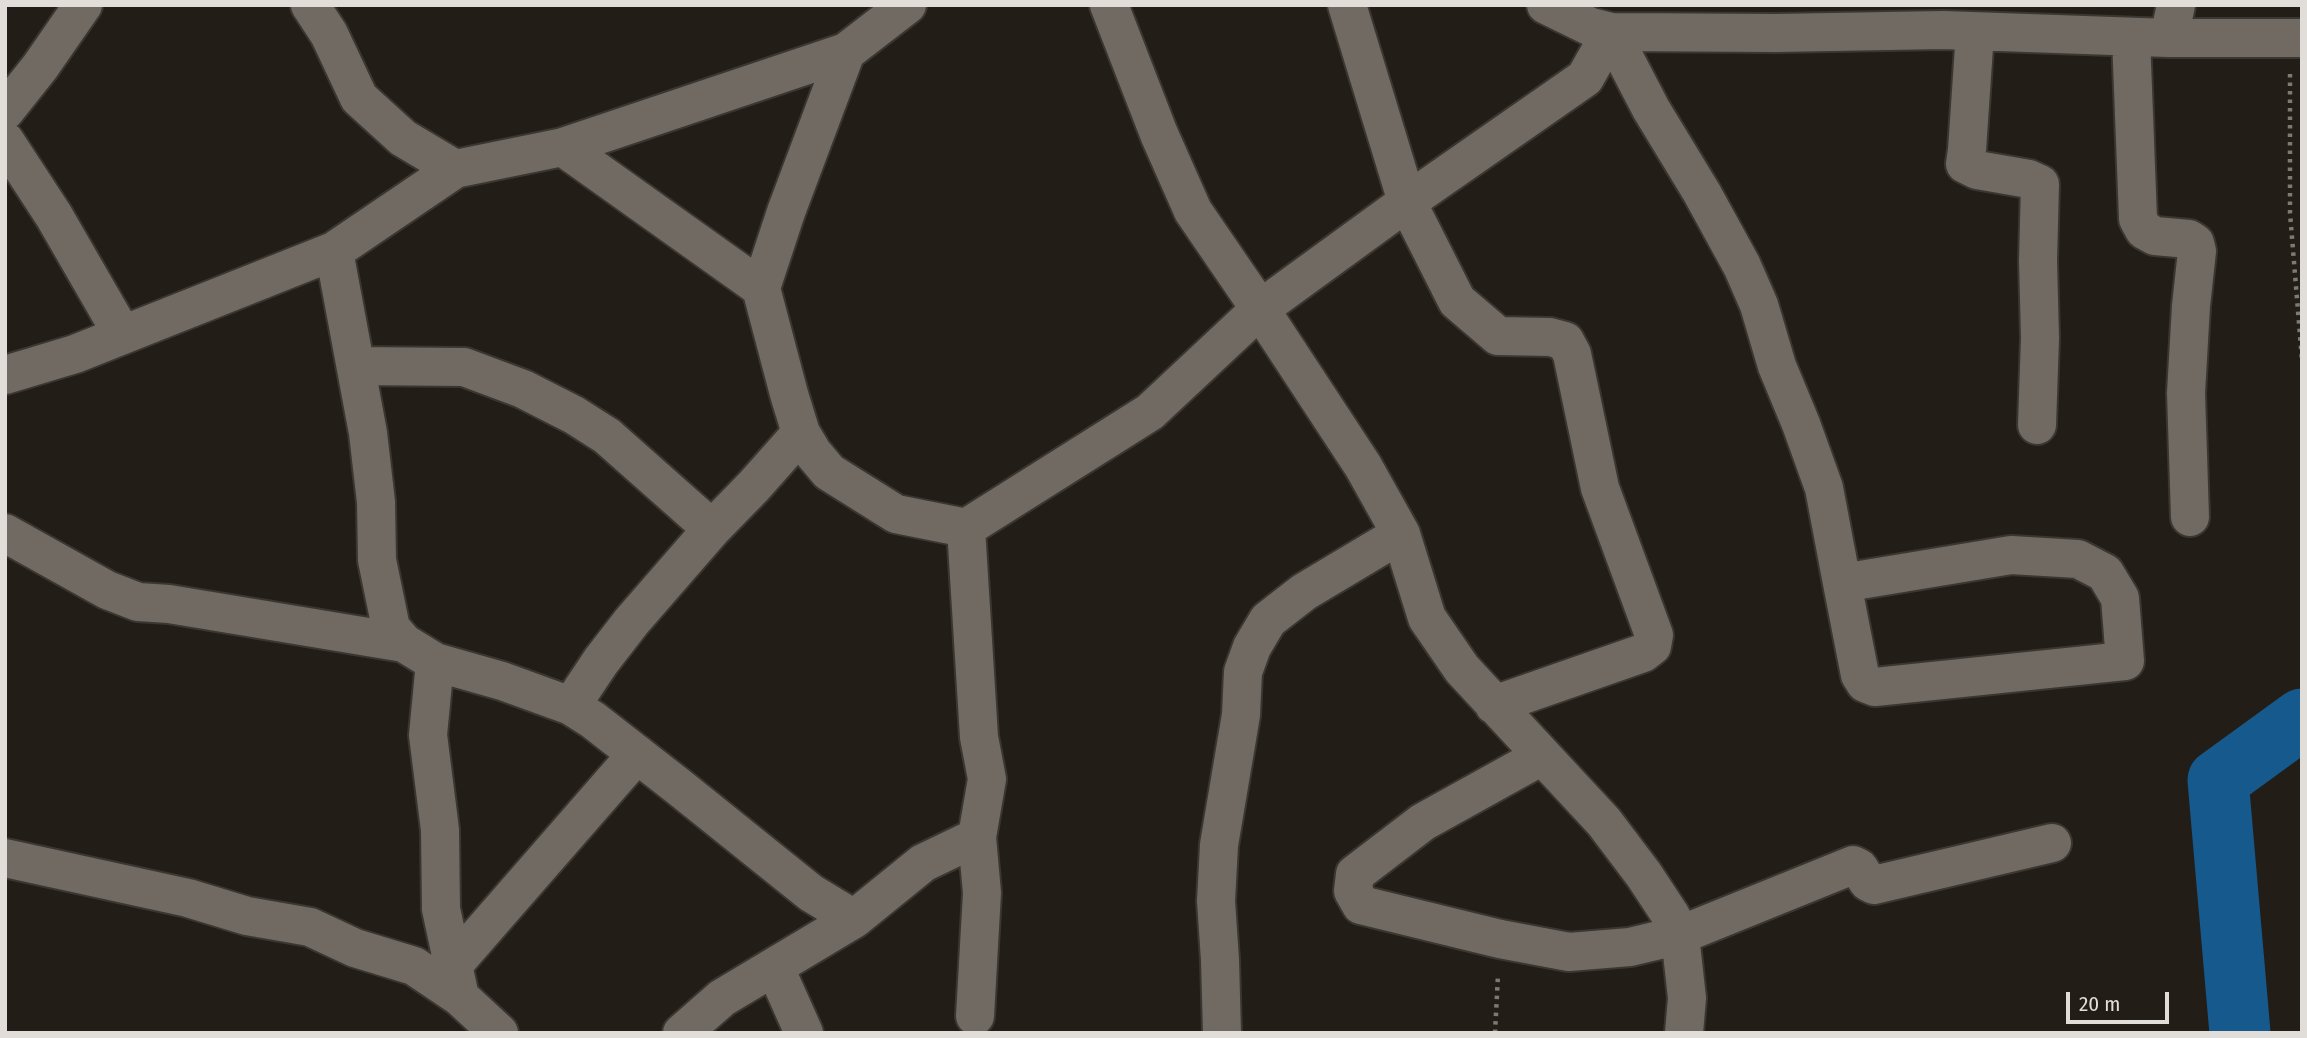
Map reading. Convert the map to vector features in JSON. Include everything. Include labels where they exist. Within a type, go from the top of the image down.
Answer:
[{"type":"street","points":[[5,111],[40,67],[83,5]]},
{"type":"street","points":[[310,5],[328,34],[359,98],[403,138],[455,169]]},
{"type":"street","points":[[5,375],[75,354],[334,251],[455,169],[563,147],[846,52],[907,5]]},
{"type":"street","points":[[1109,5],[1192,211],[1363,466],[1401,534],[1427,618],[1462,669],[1604,822],[1671,916],[1680,935],[1687,998],[1684,1033]]},
{"type":"street","points":[[1347,5],[1407,202],[1457,301],[1498,336],[1550,337],[1565,341],[1572,354],[1600,488],[1654,635],[1652,646],[1643,653],[1494,705]]},
{"type":"street","points":[[1546,5],[1601,21],[1778,19],[1955,22],[2131,37],[2172,22],[2296,38]]},
{"type":"street","points":[[846,52],[786,212],[761,288],[802,433],[813,453],[829,472],[896,514],[966,528],[1150,412],[1260,309],[1585,78],[1601,21]]},
{"type":"street","points":[[1601,21],[1702,193],[1742,266],[1759,305],[1777,366],[1824,488],[1842,583],[1860,675],[1865,684],[1875,687],[2125,661],[2120,598],[2105,573],[2078,559],[2011,555],[1842,583]]},
{"type":"street","points":[[1955,22],[1968,150],[1965,163],[1977,170],[2029,179],[2040,184],[2037,425]]},
{"type":"street","points":[[2131,37],[2138,219],[2144,230],[2155,236],[2189,239],[2195,243],[2197,251],[2186,393],[2190,517]]},
{"type":"street","points":[[5,141],[54,216],[121,334]]},
{"type":"street","points":[[563,147],[761,288]]},
{"type":"street","points":[[334,251],[368,433],[376,502],[377,560],[391,628],[419,653],[440,830],[441,909],[457,980],[499,1033]]},
{"type":"street","points":[[357,366],[464,368],[523,388],[607,436],[712,529]]},
{"type":"street","points":[[571,706],[632,621],[712,529],[802,433]]},
{"type":"street","points":[[966,528],[979,737],[987,779],[977,837],[982,893],[975,1016]]},
{"type":"street","points":[[5,533],[107,590],[138,602],[169,604],[419,653],[571,706],[811,893],[854,919]]},
{"type":"street","points":[[1222,1033],[1216,901],[1219,845],[1241,715],[1243,672],[1252,647],[1268,620],[1304,592],[1401,534]]},
{"type":"street","points":[[457,980],[636,754]]},
{"type":"street","points":[[1542,756],[1423,822],[1355,874],[1353,891],[1361,905],[1500,939],[1569,952],[1630,947],[1680,935],[1853,865],[1874,885],[2052,843]]},
{"type":"street","points":[[682,1033],[722,998],[854,919],[923,863],[977,837]]},
{"type":"street","points":[[5,858],[188,898],[247,916],[310,927],[355,948],[457,980]]},
{"type":"street","points":[[775,968],[804,1033]]},
{"type":"path","points":[[2296,38],[2290,213],[2302,360]]},
{"type":"path","points":[[1495,1033],[1500,939]]},
{"type":"waterway","points":[[2240,1033],[2218,780],[2302,719]]}]
